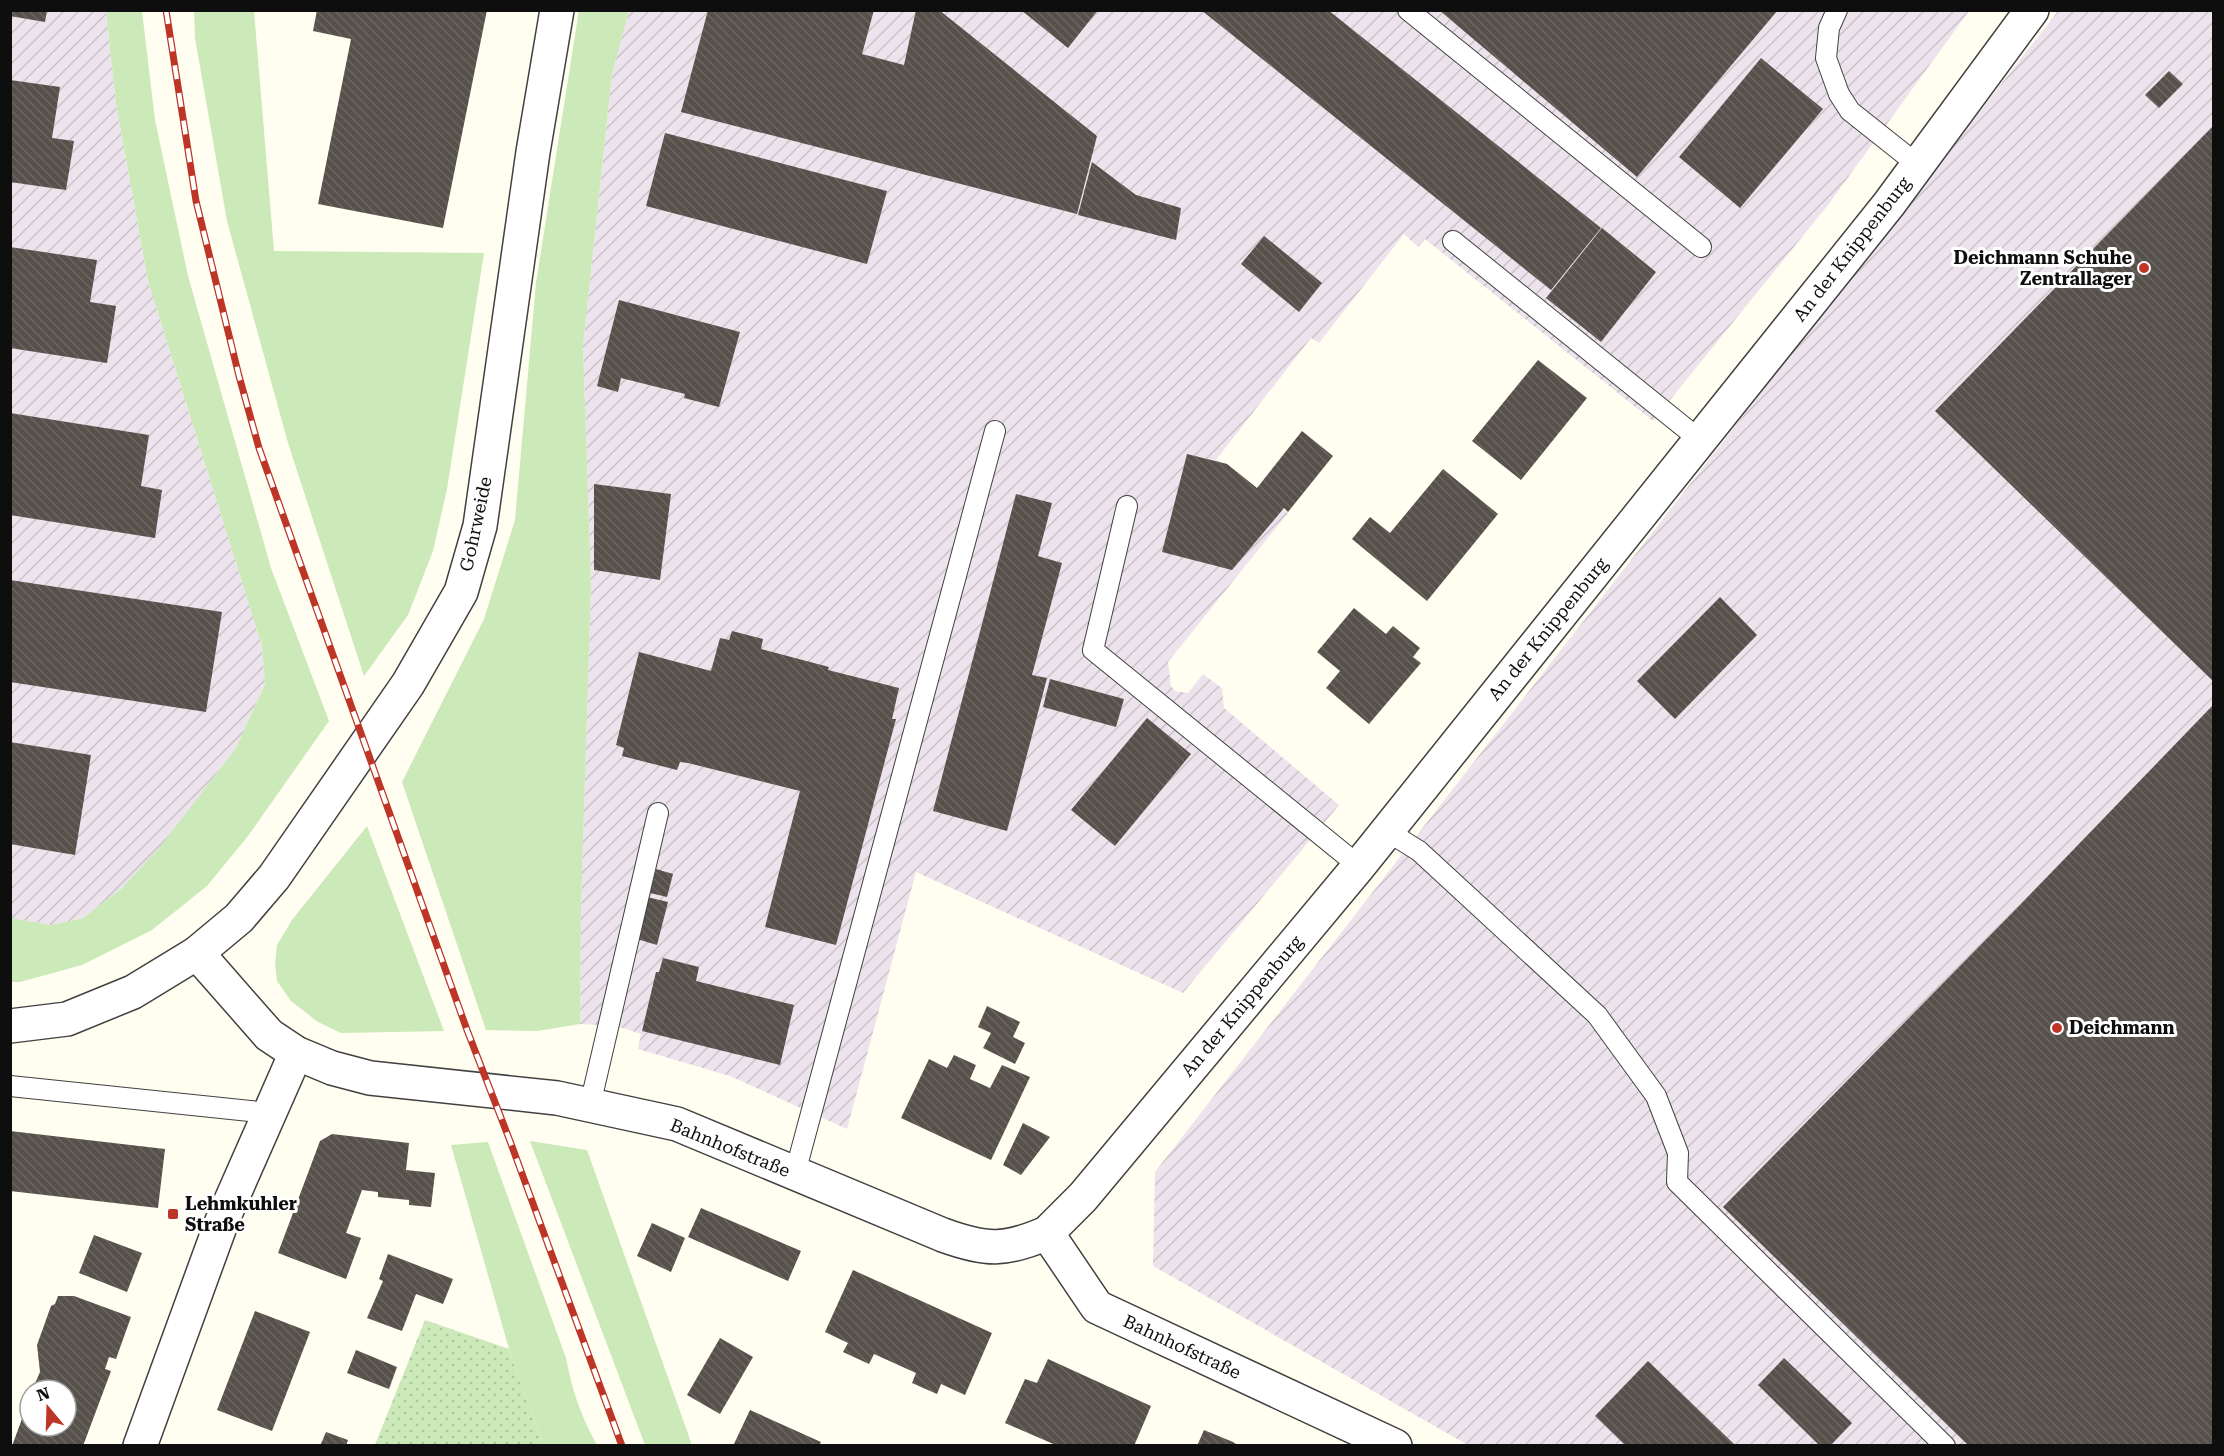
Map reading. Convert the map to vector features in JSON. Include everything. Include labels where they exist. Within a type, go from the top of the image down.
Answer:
[{"type":"street","name":"Gohrweide","points":[[197,952],[239,918],[274,877],[408,684],[461,592],[480,526],[533,152],[557,10]]},
{"type":"street","name":"An der Knippenburg","points":[[1047,1233],[1083,1197],[1359,866],[1889,204],[2032,10]]},
{"type":"street","points":[[10,1026],[67,1019],[134,992],[197,952]]},
{"type":"street","name":"Bahnhofstraße","points":[[197,952],[269,1035],[296,1053],[332,1068],[370,1078],[526,1094],[677,1124],[969,1244],[994,1248],[1021,1244],[1047,1233],[1097,1307],[1395,1446]]},
{"type":"street","points":[[140,1446],[222,1221],[296,1053]]},
{"type":"lane","points":[[1408,10],[1701,247]]},
{"type":"lane","points":[[1837,10],[1829,28],[1826,58],[1839,94],[1850,111],[1918,165]]},
{"type":"lane","points":[[1453,241],[1700,440]]},
{"type":"lane","points":[[795,1173],[995,431]]},
{"type":"lane","points":[[1127,506],[1093,650],[1359,866]]},
{"type":"lane","points":[[590,1105],[658,813]]},
{"type":"lane","points":[[1387,831],[1419,851],[1597,1015],[1656,1096],[1678,1153],[1677,1182],[1945,1446]]},
{"type":"lane","points":[[10,1086],[269,1113]]},
{"type":"shaded area","points":[[10,11],[106,11],[116,104],[148,281],[262,646],[265,684],[236,748],[161,847],[121,889],[83,918],[51,925],[10,918]]},
{"type":"shaded area","points":[[629,11],[1969,11],[1828,205],[1653,421],[1425,239],[1418,247],[1404,234],[1319,343],[1311,338],[1216,460],[1227,464],[1288,513],[1168,662],[1171,686],[1175,691],[1188,693],[1203,674],[1222,688],[1224,708],[1339,805],[1183,993],[916,872],[847,1129],[730,1076],[638,1049],[641,1034],[617,1026],[580,1024],[581,906],[591,584],[583,346],[612,74]]},
{"type":"shaded area","points":[[2058,11],[2213,11],[2213,1445],[1468,1445],[1153,1266],[1155,1172]]},
{"type":"green space","points":[[579,10],[629,11],[612,74],[583,346],[591,584],[581,906],[580,1024],[537,1031],[486,1030],[402,782],[484,619],[515,520],[536,283]]},
{"type":"green space","points":[[106,11],[142,11],[155,120],[188,276],[271,568],[329,721],[248,836],[207,886],[152,930],[82,965],[20,982],[11,982],[11,918],[51,925],[83,918],[121,889],[160,847],[236,748],[265,684],[262,646],[148,281],[116,104]]},
{"type":"green space","points":[[194,11],[254,11],[274,251],[484,253],[447,489],[433,551],[408,615],[364,676],[288,443],[227,221],[195,38]]},
{"type":"green space","points":[[367,826],[444,1031],[341,1033],[318,1022],[291,1001],[277,981],[275,963],[277,945],[292,920]]},
{"type":"green space","points":[[530,1141],[587,1150],[692,1445],[645,1445]]},
{"type":"green space","points":[[488,1142],[566,1358],[578,1403],[597,1445],[543,1445],[509,1349],[451,1145]]},
{"type":"green space","points":[[425,1320],[509,1349],[543,1445],[375,1445]]},
{"type":"building","points":[[10,10],[47,10],[45,22],[10,16]]},
{"type":"building","points":[[317,10],[487,10],[443,228],[318,204],[351,39],[313,31]]},
{"type":"building","points":[[708,10],[874,10],[862,54],[904,65],[916,10],[939,10],[1097,136],[1077,214],[681,112]]},
{"type":"building","points":[[1021,10],[1098,10],[1068,48]]},
{"type":"building","points":[[1201,10],[1328,10],[1601,228],[1551,290]]},
{"type":"building","points":[[1439,10],[1778,10],[1637,177]]},
{"type":"building","points":[[1761,58],[1823,109],[1740,208],[1679,157]]},
{"type":"building","points":[[2169,71],[2183,84],[2159,108],[2145,95]]},
{"type":"building","points":[[10,80],[60,87],[52,138],[74,141],[66,190],[10,182]]},
{"type":"building","name":"Deichmann Schuhe Zentrallager","points":[[2214,125],[2214,682],[1935,411]]},
{"type":"building","points":[[665,133],[887,191],[867,264],[646,206]]},
{"type":"building","points":[[1092,162],[1136,195],[1181,208],[1176,240],[1078,215]]},
{"type":"building","points":[[1602,228],[1656,272],[1601,342],[1546,298]]},
{"type":"building","points":[[1264,236],[1322,283],[1299,312],[1241,264]]},
{"type":"building","points":[[10,247],[97,260],[90,302],[116,306],[107,363],[10,348]]},
{"type":"building","points":[[619,300],[740,332],[719,407],[684,398],[685,394],[621,378],[618,392],[597,386]]},
{"type":"building","points":[[1538,360],[1587,398],[1521,480],[1472,441]]},
{"type":"building","points":[[10,413],[149,435],[141,486],[162,490],[155,538],[10,515]]},
{"type":"building","points":[[1302,431],[1333,456],[1288,512],[1284,508],[1232,570],[1162,552],[1187,454],[1227,464],[1257,488]]},
{"type":"building","points":[[1443,469],[1498,514],[1427,601],[1352,539],[1370,517],[1390,533]]},
{"type":"building","points":[[594,484],[671,494],[660,580],[594,570]]},
{"type":"building","points":[[1016,494],[1052,503],[1038,556],[1062,563],[1032,675],[1047,678],[1007,831],[933,811]]},
{"type":"building","points":[[10,580],[222,612],[206,712],[10,682]]},
{"type":"building","points":[[1720,597],[1757,635],[1675,719],[1637,681]]},
{"type":"building","points":[[1354,608],[1386,634],[1393,626],[1420,648],[1413,657],[1421,663],[1369,724],[1326,688],[1340,671],[1317,652]]},
{"type":"building","points":[[732,631],[763,639],[761,649],[829,667],[828,670],[899,688],[892,719],[896,719],[836,945],[765,927],[800,791],[688,763],[680,762],[677,770],[622,756],[624,748],[616,745],[639,652],[711,671],[720,638],[729,640]]},
{"type":"building","points":[[1050,679],[1124,699],[1116,727],[1043,707]]},
{"type":"building","name":"Deichmann","points":[[2214,704],[2214,1446],[1969,1446],[1723,1207]]},
{"type":"building","points":[[1147,718],[1191,754],[1115,846],[1071,810]]},
{"type":"building","points":[[10,742],[91,755],[75,855],[10,844]]},
{"type":"building","points":[[656,869],[673,874],[667,897],[650,893]]},
{"type":"building","points":[[647,897],[668,902],[657,945],[637,939]]},
{"type":"building","points":[[663,958],[699,967],[696,981],[794,1005],[780,1065],[642,1031],[656,972],[659,972]]},
{"type":"building","points":[[987,1006],[1020,1022],[1013,1037],[1025,1043],[1015,1064],[983,1048],[991,1033],[978,1027]]},
{"type":"building","points":[[954,1055],[976,1065],[970,1079],[990,1088],[1002,1065],[1030,1077],[991,1160],[901,1118],[929,1059],[947,1068]]},
{"type":"building","points":[[1023,1123],[1050,1137],[1021,1175],[1003,1165]]},
{"type":"building","points":[[10,1131],[165,1149],[158,1208],[10,1191]]},
{"type":"building","points":[[332,1134],[409,1143],[406,1170],[435,1173],[431,1207],[409,1205],[409,1200],[378,1197],[378,1192],[362,1190],[346,1233],[361,1238],[346,1279],[278,1253],[320,1141]]},
{"type":"building","points":[[701,1208],[801,1251],[788,1281],[688,1237]]},
{"type":"building","points":[[652,1223],[685,1238],[671,1272],[637,1256]]},
{"type":"building","points":[[94,1235],[142,1253],[127,1292],[79,1273]]},
{"type":"building","points":[[388,1254],[453,1279],[443,1304],[416,1294],[402,1331],[367,1318],[383,1281],[379,1279]]},
{"type":"building","points":[[853,1270],[992,1333],[965,1395],[941,1384],[937,1394],[912,1383],[916,1373],[874,1354],[869,1364],[843,1352],[848,1343],[825,1332]]},
{"type":"building","points":[[58,1296],[74,1296],[131,1317],[116,1359],[109,1357],[105,1369],[111,1371],[83,1446],[12,1446],[18,1430],[18,1438],[78,1438],[78,1378],[37,1378],[40,1372],[37,1345],[51,1306],[55,1304]]},
{"type":"building","points":[[255,1311],[310,1332],[272,1431],[217,1410]]},
{"type":"building","points":[[720,1338],[753,1357],[720,1414],[687,1395]]},
{"type":"building","points":[[356,1350],[397,1367],[389,1389],[347,1373]]},
{"type":"building","points":[[1784,1358],[1852,1423],[1830,1446],[1820,1446],[1758,1385]]},
{"type":"building","points":[[1048,1359],[1151,1406],[1134,1446],[1058,1446],[1005,1423],[1025,1379],[1037,1383]]},
{"type":"building","points":[[1648,1361],[1736,1446],[1626,1446],[1595,1416]]},
{"type":"building","points":[[750,1410],[821,1442],[819,1446],[733,1446]]},
{"type":"building","points":[[1204,1430],[1233,1442],[1239,1446],[1197,1446]]},
{"type":"building","points":[[326,1432],[348,1440],[346,1446],[320,1446]]},
{"type":"railway","points":[[166,10],[196,201],[259,448],[467,1030],[622,1446]]},
{"type":"place","name":"Deichmann Schuhe Zentrallager","points":[[2144,268]]},
{"type":"place","name":"Deichmann","points":[[2057,1028]]},
{"type":"place","name":"Lehmkuhler Straße","points":[[173,1214]]}]
